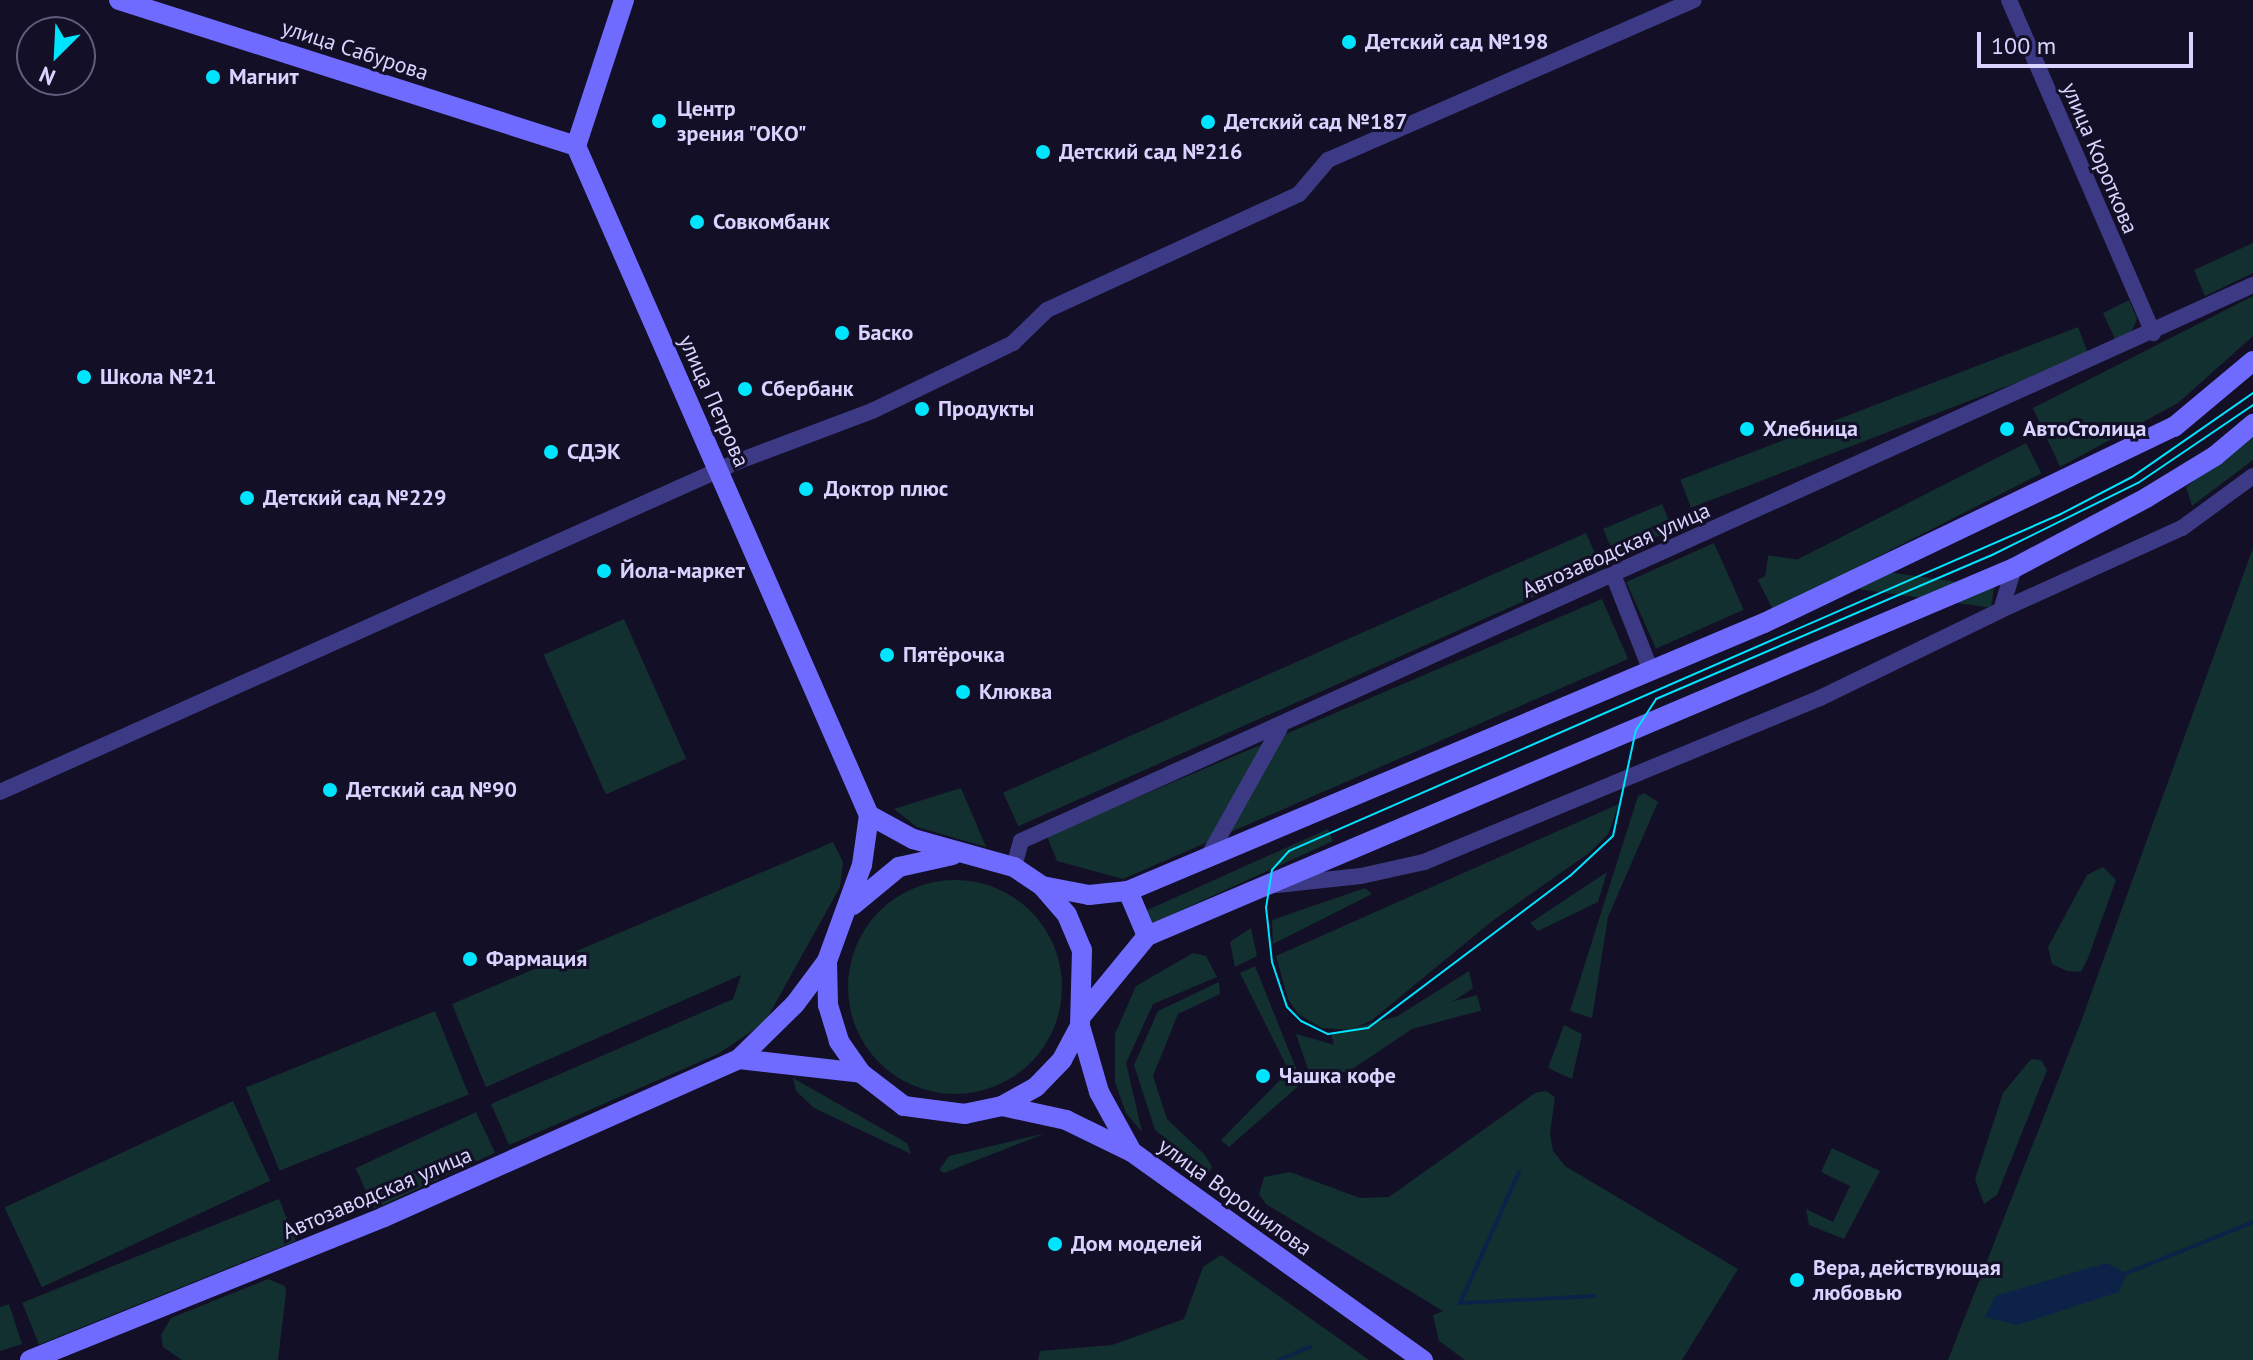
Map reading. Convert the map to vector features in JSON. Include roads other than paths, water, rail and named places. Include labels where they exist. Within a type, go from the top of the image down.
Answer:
[{"type":"main road","name":"улица Сабурова","points":[[119,0],[576,146]]},
{"type":"main road","points":[[576,146],[624,0]]},
{"type":"main road","name":"улица Петрова","points":[[576,146],[869,815]]},
{"type":"main road","points":[[1042,886],[1089,895],[1128,891],[1784,614],[2174,427],[2253,361]]},
{"type":"main road","points":[[827,961],[828,1005],[839,1041],[861,1073],[904,1106],[965,1114],[1002,1106],[1036,1087],[1053,1069],[1081,1020],[1147,936],[2014,568],[2146,498],[2215,456],[2253,424]]},
{"type":"main road","points":[[739,1059],[795,1004],[827,961],[848,911],[862,865],[869,815],[913,839],[1014,867],[1042,886],[1067,915],[1082,950],[1081,1020]]},
{"type":"main road","points":[[848,911],[871,886],[899,867],[931,856],[965,854]]},
{"type":"main road","points":[[1128,891],[1147,936]]},
{"type":"main road","name":"улица Ворошилова","points":[[1081,1020],[1099,1092],[1132,1152],[1423,1360]]},
{"type":"main road","points":[[739,1059],[861,1073]]},
{"type":"main road","name":"Автозаводская улица","points":[[30,1360],[384,1217],[739,1059]]},
{"type":"main road","points":[[1002,1106],[1066,1120],[1132,1152]]},
{"type":"street","points":[[0,792],[718,472],[872,411],[1013,343],[1047,310],[1299,194],[1328,160],[1694,0]]},
{"type":"street","name":"улица Короткова","points":[[2009,0],[2153,333]]},
{"type":"street","name":"Автозаводская улица","points":[[1014,867],[1021,841],[1280,728],[2253,285]]},
{"type":"street","points":[[1259,887],[1361,876],[1424,862],[1820,698],[2001,610],[2182,528],[2253,476]]},
{"type":"street","points":[[2001,610],[2014,568]]},
{"type":"street","points":[[1614,577],[1651,671]]},
{"type":"street","points":[[1209,855],[1280,728]]},
{"type":"water","points":[[2106,1263],[2127,1273],[2119,1292],[2017,1325],[1985,1317],[1995,1296]]},
{"type":"waterway","points":[[1519,1172],[1460,1303],[1595,1296]]},
{"type":"waterway","points":[[2127,1273],[2253,1222]]},
{"type":"waterway","points":[[1279,1360],[1310,1347]]},
{"type":"tram line","points":[[2253,393],[2132,477],[2061,514],[1289,851],[1272,870],[1266,907],[1272,962],[1287,1007],[1301,1021],[1328,1034],[1368,1028],[1570,876],[1613,836],[1636,730],[1656,699],[1990,556],[2138,483],[2253,405]]},
{"type":"place","name":"Детский сад №198","points":[[1349,42]]},
{"type":"place","name":"Магнит","points":[[213,77]]},
{"type":"place","name":"Центр зрения \"ОКО\"","points":[[659,121]]},
{"type":"place","name":"Детский сад №187","points":[[1208,122]]},
{"type":"place","name":"Детский сад №216","points":[[1043,152]]},
{"type":"place","name":"Совкомбанк","points":[[697,222]]},
{"type":"place","name":"Баско","points":[[842,333]]},
{"type":"place","name":"Школа №21","points":[[84,377]]},
{"type":"place","name":"Сбербанк","points":[[745,389]]},
{"type":"place","name":"Продукты","points":[[922,409]]},
{"type":"place","name":"Хлебница","points":[[1747,429]]},
{"type":"place","name":"АвтоСтолица","points":[[2007,429]]},
{"type":"place","name":"СДЭК","points":[[551,452]]},
{"type":"place","name":"Доктор плюс","points":[[806,489]]},
{"type":"place","name":"Детский сад №229","points":[[247,498]]},
{"type":"place","name":"Йола-маркет","points":[[604,571]]},
{"type":"place","name":"Пятёрочка","points":[[887,655]]},
{"type":"place","name":"Клюква","points":[[963,692]]},
{"type":"place","name":"Детский сад №90","points":[[330,790]]},
{"type":"place","name":"Фармация","points":[[470,959]]},
{"type":"place","name":"Чашка кофе","points":[[1263,1076]]},
{"type":"place","name":"Дом моделей","points":[[1055,1244]]},
{"type":"place","name":"Вера, действующая любовью","points":[[1797,1280]]}]
